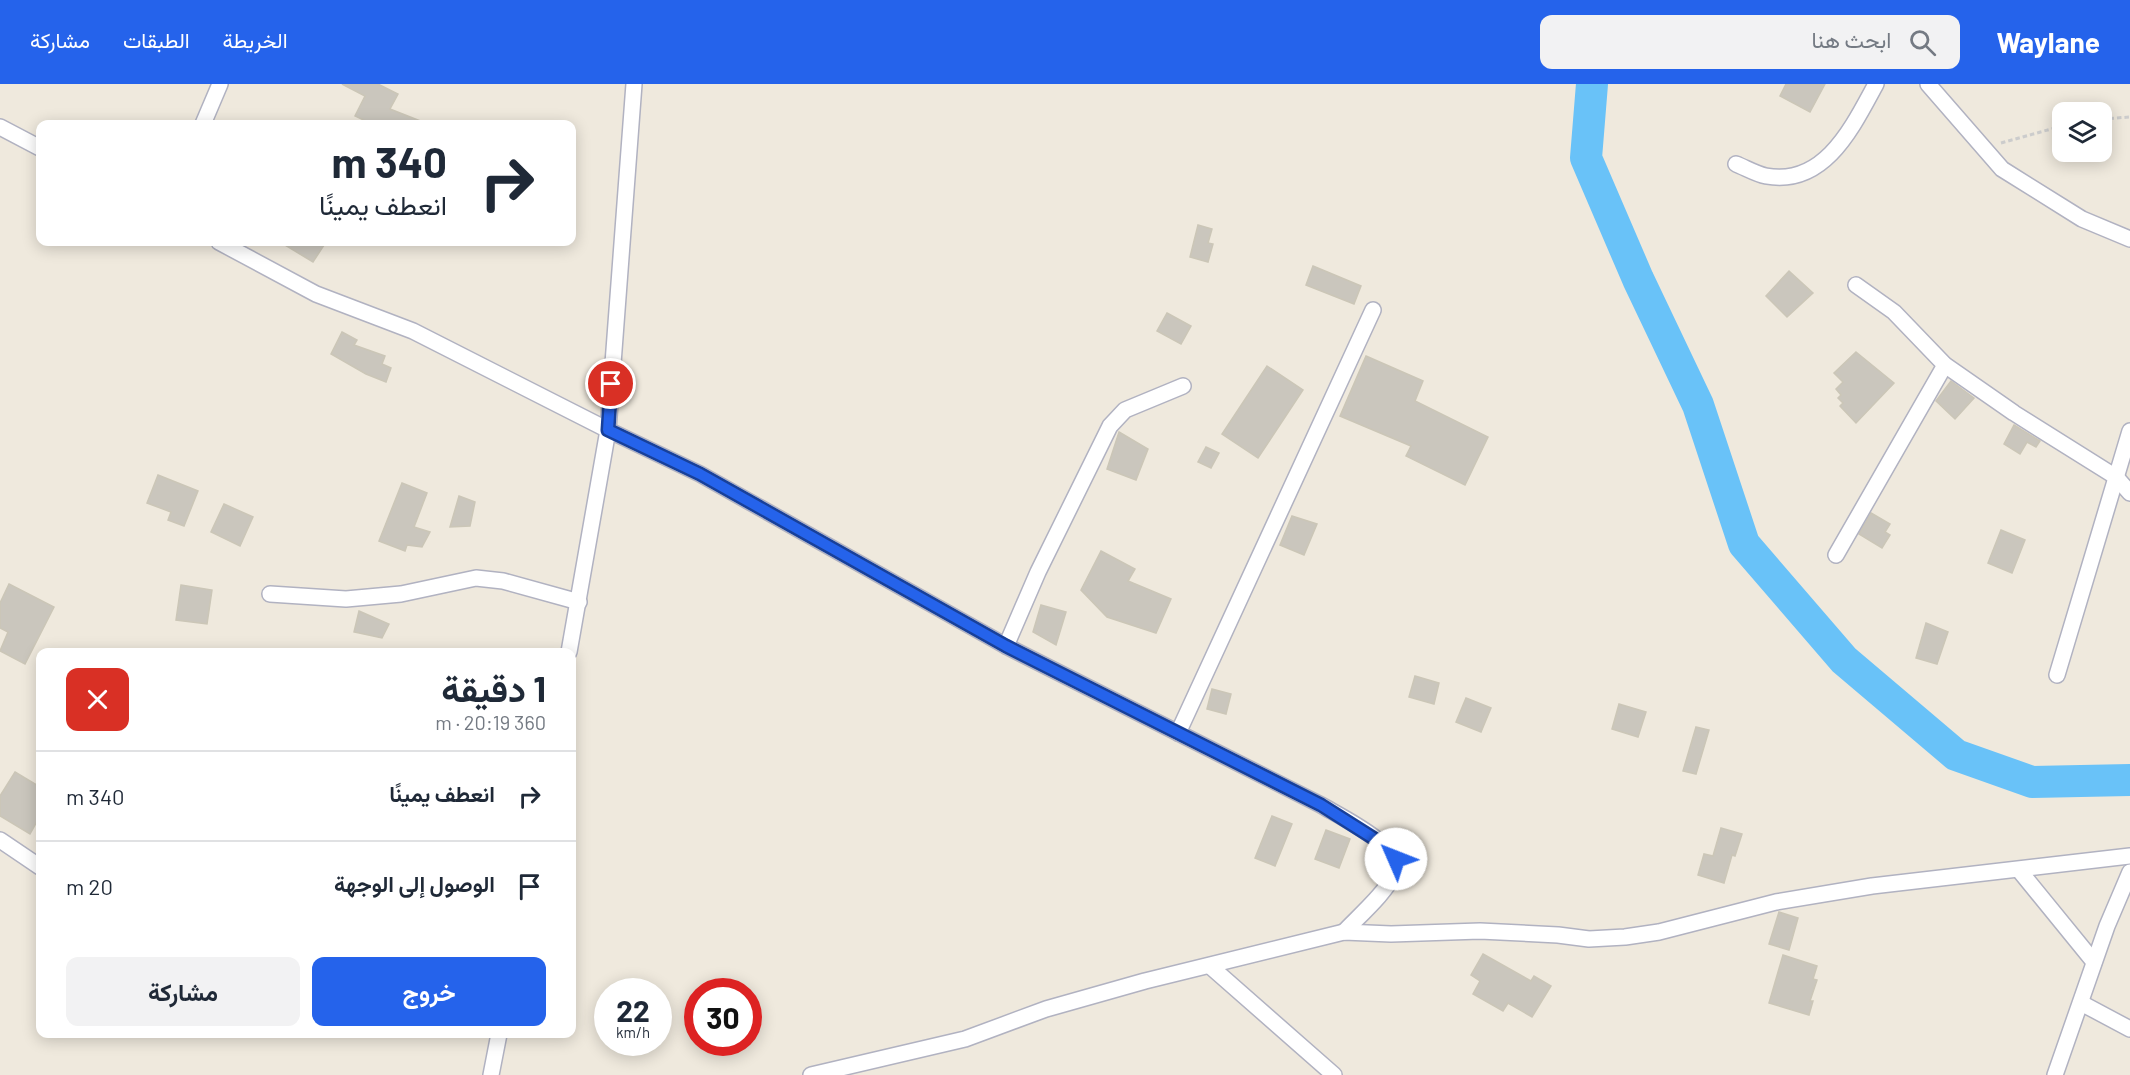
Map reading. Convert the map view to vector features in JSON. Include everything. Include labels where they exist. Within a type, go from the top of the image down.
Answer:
[{"type":"street","points":[[205,120],[220,84]]},
{"type":"street","points":[[570,648],[608,430],[634,84]]},
{"type":"street","points":[[1736,164],[1763,176],[1779,178],[1796,176],[1809,171],[1822,162],[1846,138],[1876,84]]},
{"type":"street","points":[[1929,84],[2002,169],[2082,219],[2130,239]]},
{"type":"street","points":[[0,127],[36,146]]},
{"type":"street","points":[[226,246],[316,294],[413,331],[700,474],[1006,646],[1321,805],[1389,848],[1396,859],[1395,874],[1344,932]]},
{"type":"street","points":[[1856,285],[1894,312],[1944,365],[2014,413],[2116,477],[2130,493]]},
{"type":"street","points":[[1178,733],[1373,310]]},
{"type":"street","points":[[1836,555],[1944,365]]},
{"type":"street","points":[[1006,646],[1052,544],[1110,426],[1125,410],[1183,386]]},
{"type":"street","points":[[2057,675],[2130,431]]},
{"type":"street","points":[[270,594],[346,599],[401,594],[476,578],[503,581],[579,602]]},
{"type":"street","points":[[0,840],[36,864]]},
{"type":"street","points":[[811,1075],[965,1039],[1046,1009],[1145,981],[1344,932],[1391,934],[1480,931],[1537,933],[1589,939],[1625,937],[1659,932],[1776,902],[1872,886],[2130,856]]},
{"type":"street","points":[[2019,870],[2094,962]]},
{"type":"street","points":[[2055,1075],[2094,962],[2130,872]]},
{"type":"street","points":[[1210,966],[1334,1075]]},
{"type":"street","points":[[2081,1003],[2130,1029]]},
{"type":"street","points":[[491,1075],[498,1038]]},
{"type":"path","points":[[2112,118],[2130,117]]},
{"type":"path","points":[[1986,153],[2003,141],[2052,129]]},
{"type":"building","points":[[342,84],[378,84],[398,94],[390,109],[418,120],[364,120],[355,116],[365,96]]},
{"type":"building","points":[[1786,84],[1825,84],[1810,112],[1780,96]]},
{"type":"building","points":[[1198,225],[1212,229],[1208,243],[1213,244],[1208,262],[1190,257]]},
{"type":"building","points":[[287,246],[323,246],[313,262]]},
{"type":"building","points":[[1313,266],[1361,286],[1354,304],[1306,285]]},
{"type":"building","points":[[1789,271],[1813,293],[1787,317],[1766,296]]},
{"type":"building","points":[[1167,313],[1191,326],[1181,344],[1157,331]]},
{"type":"building","points":[[342,332],[357,340],[354,345],[385,356],[382,364],[391,368],[386,382],[366,374],[331,354]]},
{"type":"building","points":[[1856,352],[1894,383],[1856,423],[1840,406],[1843,403],[1838,398],[1841,395],[1836,389],[1843,382],[1834,373]]},
{"type":"building","points":[[1366,356],[1423,381],[1415,401],[1488,437],[1465,485],[1406,456],[1411,446],[1340,416]]},
{"type":"building","points":[[1267,366],[1303,390],[1258,458],[1222,434]]},
{"type":"building","points":[[1951,381],[1974,398],[1955,419],[1936,401]]},
{"type":"building","points":[[2014,425],[2040,441],[2036,447],[2027,442],[2020,454],[2004,444]]},
{"type":"building","points":[[1119,432],[1148,449],[1136,480],[1107,469]]},
{"type":"building","points":[[1206,447],[1219,453],[1211,468],[1198,462]]},
{"type":"building","points":[[158,475],[198,491],[184,526],[168,520],[171,512],[147,503]]},
{"type":"building","points":[[402,483],[427,493],[414,527],[430,532],[422,547],[407,545],[405,551],[379,541]]},
{"type":"building","points":[[459,496],[475,502],[470,526],[450,527]]},
{"type":"building","points":[[224,504],[253,517],[240,546],[211,532]]},
{"type":"building","points":[[1871,513],[1890,524],[1885,532],[1890,535],[1882,548],[1859,534]]},
{"type":"building","points":[[1292,516],[1317,524],[1304,555],[1280,545]]},
{"type":"building","points":[[2001,530],[2025,540],[2012,573],[1988,563]]},
{"type":"building","points":[[1101,551],[1135,569],[1128,581],[1171,599],[1156,633],[1107,617],[1081,590]]},
{"type":"building","points":[[9,584],[54,607],[25,664],[0,651],[8,632],[0,628],[0,603]]},
{"type":"building","points":[[181,585],[212,590],[207,624],[176,620]]},
{"type":"building","points":[[1041,605],[1066,612],[1056,645],[1033,632]]},
{"type":"building","points":[[359,611],[389,624],[382,638],[354,632]]},
{"type":"building","points":[[1926,623],[1948,632],[1937,664],[1916,658]]},
{"type":"building","points":[[1415,676],[1439,683],[1434,704],[1409,697]]},
{"type":"building","points":[[1212,689],[1231,694],[1226,714],[1207,709]]},
{"type":"building","points":[[1466,698],[1491,708],[1481,732],[1456,722]]},
{"type":"building","points":[[1619,704],[1646,712],[1638,737],[1612,729]]},
{"type":"building","points":[[1696,727],[1709,730],[1696,774],[1683,771]]},
{"type":"building","points":[[15,772],[36,785],[36,823],[30,834],[0,816],[0,796]]},
{"type":"building","points":[[1272,816],[1292,824],[1275,866],[1255,858]]},
{"type":"building","points":[[1721,828],[1742,834],[1735,856],[1732,855],[1724,883],[1698,875],[1704,854],[1713,856]]},
{"type":"building","points":[[1326,830],[1350,839],[1339,868],[1315,859]]},
{"type":"building","points":[[1779,912],[1798,918],[1789,950],[1769,944]]},
{"type":"building","points":[[1483,954],[1531,981],[1534,976],[1551,986],[1532,1017],[1508,1003],[1503,1011],[1473,994],[1480,981],[1471,975]]},
{"type":"building","points":[[1783,955],[1817,966],[1813,979],[1817,980],[1810,1001],[1813,1001],[1809,1015],[1769,1003]]},
{"type":"waterway","points":[[1592,84],[1586,158],[1638,279],[1698,405],[1744,544],[1844,660],[1956,755],[2032,782],[2130,780]]},
{"type":"route","points":[[611,384],[608,430],[700,474],[1006,646],[1321,805],[1389,848],[1396,859]]}]
